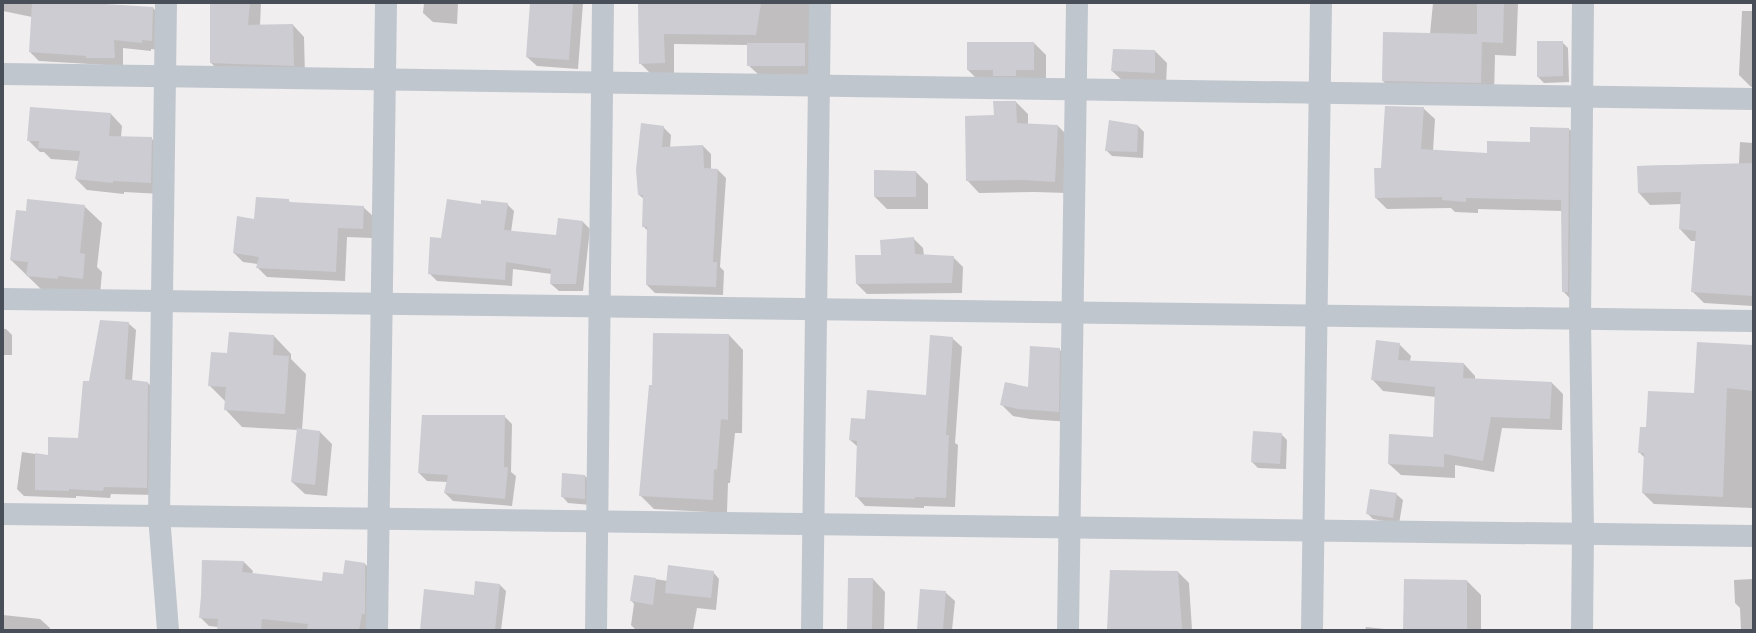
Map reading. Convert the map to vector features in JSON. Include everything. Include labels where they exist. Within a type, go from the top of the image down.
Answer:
[{"type":"street","points":[[166,3],[159,516],[168,630]]},
{"type":"street","points":[[377,630],[386,3]]},
{"type":"street","points":[[596,630],[603,3]]},
{"type":"street","points":[[812,630],[820,3]]},
{"type":"street","points":[[1068,630],[1077,3]]},
{"type":"street","points":[[1312,630],[1321,3]]},
{"type":"street","points":[[1582,630],[1584,534],[1580,319],[1583,3]]},
{"type":"street","points":[[3,74],[1753,99]]},
{"type":"street","points":[[3,299],[1316,315],[1753,322]]},
{"type":"street","points":[[3,514],[1753,536]]},
{"type":"building","points":[[32,3],[89,3],[153,7],[152,41],[142,40],[142,43],[114,40],[115,58],[86,58],[86,56],[29,52]]},
{"type":"building","points":[[210,3],[250,3],[248,25],[293,24],[294,66],[210,63]]},
{"type":"building","points":[[530,3],[573,3],[569,60],[526,57]]},
{"type":"building","points":[[638,3],[761,3],[756,35],[664,34],[665,63],[639,64]]},
{"type":"building","points":[[1477,3],[1504,3],[1503,43],[1482,42],[1481,83],[1382,81],[1383,32],[1477,34]]},
{"type":"building","points":[[1537,41],[1563,41],[1563,76],[1537,77]]},
{"type":"building","points":[[967,42],[1034,42],[1034,70],[1016,70],[1016,76],[993,76],[993,70],[967,70]]},
{"type":"building","points":[[747,43],[805,43],[805,66],[747,66]]},
{"type":"building","points":[[1113,49],[1155,50],[1155,73],[1111,71]]},
{"type":"building","points":[[993,101],[1016,101],[1017,123],[1058,125],[1055,182],[1022,180],[966,181],[965,116],[994,115]]},
{"type":"building","points":[[1385,106],[1424,107],[1421,149],[1487,153],[1487,141],[1530,142],[1530,127],[1569,128],[1568,292],[1562,292],[1561,200],[1466,198],[1466,202],[1442,200],[1442,197],[1375,198],[1374,168],[1381,168]]},
{"type":"building","points":[[30,107],[111,113],[109,136],[152,137],[151,183],[113,181],[113,183],[75,179],[80,151],[38,148],[39,141],[27,141]]},
{"type":"building","points":[[1109,120],[1138,125],[1137,152],[1105,151]]},
{"type":"building","points":[[641,123],[664,126],[662,147],[703,145],[704,168],[718,169],[713,262],[717,262],[716,287],[646,285],[647,227],[642,227],[643,195],[638,195],[636,170]]},
{"type":"building","points":[[1753,163],[1753,296],[1691,292],[1696,231],[1679,229],[1681,192],[1638,193],[1637,166]]},
{"type":"building","points":[[874,170],[916,171],[916,197],[874,197]]},
{"type":"building","points":[[256,197],[289,199],[289,202],[364,206],[363,229],[338,228],[336,272],[256,268],[259,257],[233,253],[237,216],[254,219]]},
{"type":"building","points":[[27,199],[85,205],[80,253],[85,254],[83,279],[58,276],[58,279],[26,276],[28,262],[10,260],[16,210],[26,211]]},
{"type":"building","points":[[447,199],[481,204],[481,200],[508,203],[504,230],[556,235],[558,218],[583,221],[576,284],[550,284],[551,269],[506,262],[505,280],[428,274],[430,237],[441,238]]},
{"type":"building","points":[[914,237],[915,254],[954,256],[952,283],[856,284],[855,255],[881,255],[880,240]]},
{"type":"building","points":[[100,320],[129,322],[125,379],[148,382],[147,488],[104,487],[103,491],[69,489],[69,491],[35,490],[35,453],[48,455],[48,437],[78,438],[83,381],[89,381]]},
{"type":"building","points":[[229,332],[274,335],[273,355],[289,356],[285,414],[224,410],[226,387],[208,386],[211,352],[227,353]]},
{"type":"building","points":[[653,333],[729,334],[728,420],[721,419],[717,470],[714,469],[713,500],[639,496],[649,385],[652,385]]},
{"type":"building","points":[[930,335],[953,337],[946,435],[949,435],[946,498],[915,497],[915,499],[855,497],[857,441],[849,440],[851,418],[865,419],[867,390],[926,395]]},
{"type":"building","points":[[1376,340],[1400,343],[1398,360],[1464,363],[1463,378],[1552,382],[1550,419],[1491,417],[1483,461],[1444,454],[1444,467],[1388,464],[1389,434],[1433,437],[1435,387],[1371,380]]},
{"type":"building","points":[[1697,342],[1753,345],[1753,391],[1727,388],[1723,497],[1642,493],[1644,453],[1638,453],[1640,427],[1646,427],[1648,391],[1694,393]]},
{"type":"building","points":[[1030,346],[1060,348],[1059,412],[1018,409],[1000,405],[1005,382],[1028,387]]},
{"type":"building","points":[[422,415],[505,415],[504,467],[508,467],[505,499],[444,493],[448,475],[418,473]]},
{"type":"building","points":[[297,428],[320,431],[315,485],[291,482]]},
{"type":"building","points":[[1253,431],[1282,433],[1280,464],[1251,462]]},
{"type":"building","points":[[562,473],[585,475],[585,499],[561,497]]},
{"type":"building","points":[[1370,489],[1397,493],[1393,518],[1366,514]]},
{"type":"building","points":[[202,560],[244,561],[242,572],[322,581],[323,572],[343,574],[345,560],[365,563],[365,614],[362,614],[359,630],[307,630],[308,624],[262,619],[261,630],[217,630],[218,619],[199,618]]},
{"type":"building","points":[[668,565],[714,571],[711,598],[665,593]]},
{"type":"building","points":[[1110,570],[1178,571],[1182,630],[1107,630]]},
{"type":"building","points":[[634,575],[656,578],[653,605],[630,601]]},
{"type":"building","points":[[848,578],[873,578],[872,630],[847,630]]},
{"type":"building","points":[[1404,579],[1467,580],[1467,630],[1403,630]]},
{"type":"building","points":[[475,581],[500,584],[495,630],[420,630],[424,589],[474,595]]},
{"type":"building","points":[[920,589],[946,591],[943,630],[917,630]]}]
